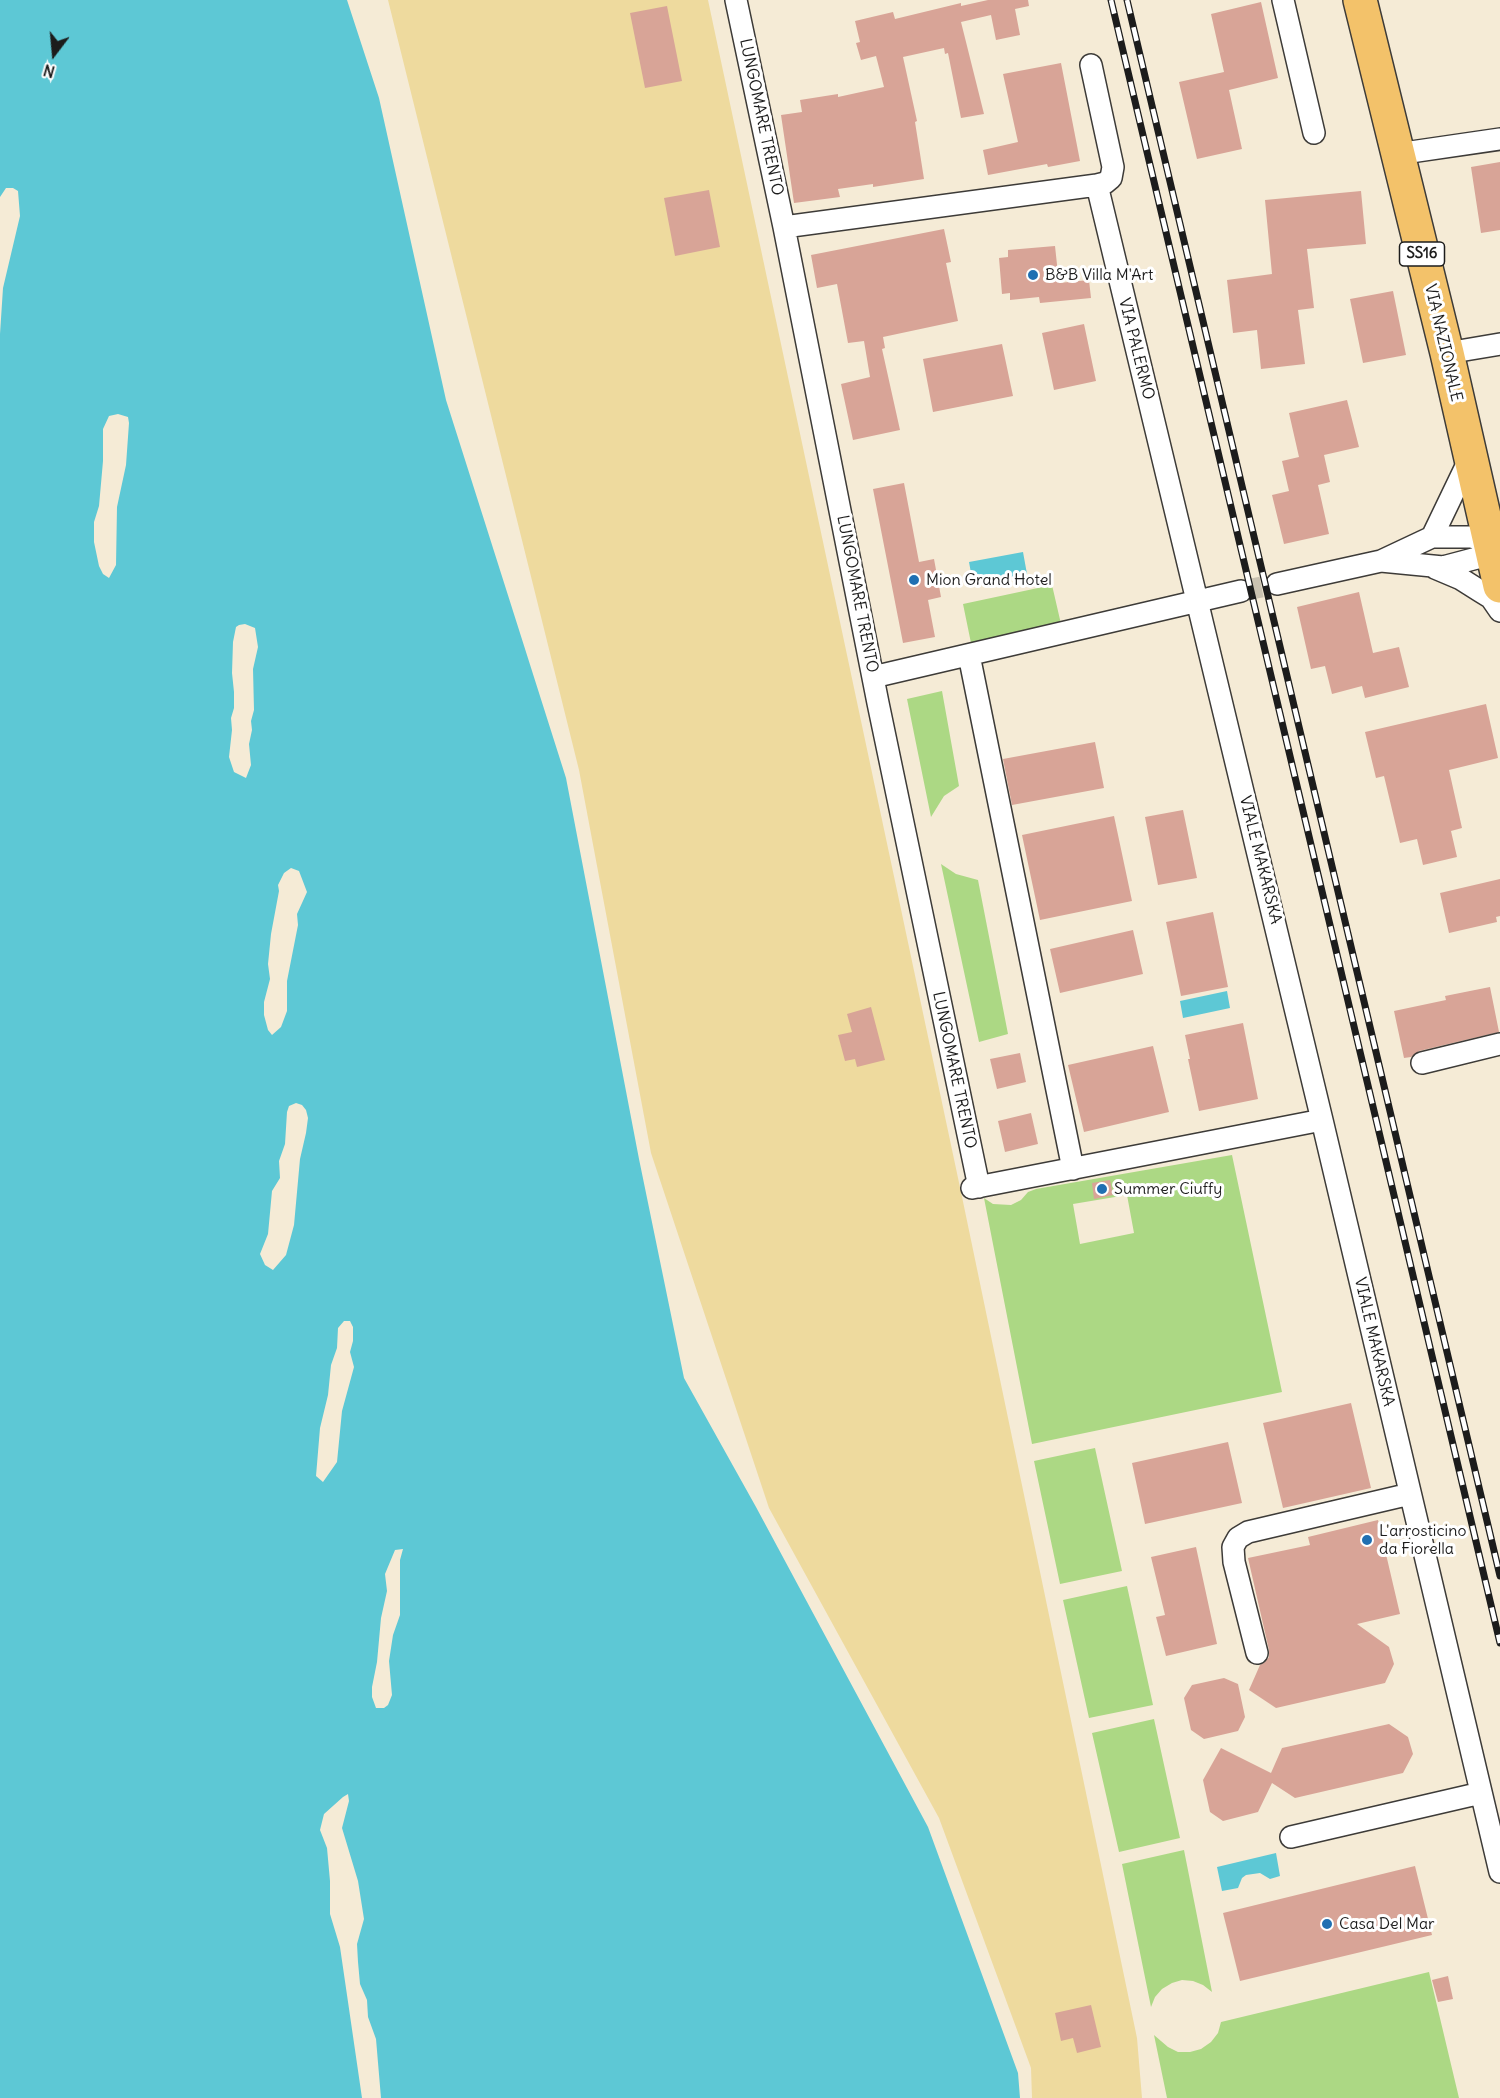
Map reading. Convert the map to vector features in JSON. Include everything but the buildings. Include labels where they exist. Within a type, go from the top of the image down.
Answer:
[{"type":"main road","name":"VIA NAZIONALE","points":[[1360,0],[1447,353],[1491,546]]},
{"type":"main road","name":"SS16","points":[[1491,546],[1500,586]]},
{"type":"street","name":"LUNGOMARE TRENTO","points":[[736,0],[784,227],[976,1188],[1073,1169]]},
{"type":"street","points":[[1283,0],[1314,133]]},
{"type":"street","points":[[784,227],[1105,183],[1111,178],[1113,167],[1091,65]]},
{"type":"street","points":[[1397,154],[1500,139]]},
{"type":"street","name":"VIA PALERMO","points":[[1097,185],[1198,601]]},
{"type":"street","points":[[1447,353],[1500,344]]},
{"type":"street","points":[[1432,537],[1470,458]]},
{"type":"street","points":[[1277,584],[1381,561],[1432,537],[1478,538],[1491,546],[1482,555],[1452,566],[1434,568],[1381,561]]},
{"type":"street","points":[[1434,568],[1461,579],[1491,598],[1500,611]]},
{"type":"street","points":[[873,677],[1241,591]]},
{"type":"street","name":"VIALE MAKARSKA","points":[[1198,601],[1500,1872]]},
{"type":"street","points":[[969,655],[1073,1169],[1322,1120]]},
{"type":"street","points":[[1422,1063],[1500,1044]]},
{"type":"street","points":[[1257,1653],[1234,1562],[1233,1547],[1238,1538],[1248,1532],[1410,1494]]},
{"type":"street","points":[[1291,1837],[1481,1792]]},
{"type":"green space","points":[[1052,585],[1061,624],[971,643],[963,604]]},
{"type":"green space","points":[[942,691],[959,786],[944,796],[931,817],[907,699]]},
{"type":"green space","points":[[941,864],[956,874],[978,880],[1008,1034],[979,1042]]},
{"type":"green space","points":[[1232,1155],[1282,1392],[1032,1444],[984,1198],[993,1204],[1011,1205],[1036,1189]],"holes":[[[1127,1195],[1134,1233],[1080,1244],[1073,1204]]]},
{"type":"green space","points":[[1095,1448],[1122,1571],[1060,1584],[1034,1461]]},
{"type":"green space","points":[[1127,1586],[1153,1705],[1089,1718],[1063,1600]]},
{"type":"green space","points":[[1154,1719],[1180,1838],[1119,1852],[1092,1733]]},
{"type":"green space","points":[[1184,1850],[1212,1992],[1193,1981],[1182,1980],[1162,1989],[1155,1997],[1151,2007],[1122,1864]]},
{"type":"green space","points":[[1429,1972],[1459,2098],[1167,2098],[1154,2035],[1178,2052],[1190,2052],[1201,2049],[1211,2042],[1218,2033],[1221,2022]]},
{"type":"sand","points":[[388,0],[708,0],[961,1192],[1137,2038],[1142,2098],[1032,2098],[1031,2068],[939,1818],[769,1508],[651,1153],[579,770]]},
{"type":"water","points":[[0,0],[347,0],[379,98],[446,400],[566,778],[639,1159],[684,1378],[928,1827],[1018,2073],[1020,2098],[0,2098]]},
{"type":"water","points":[[1023,552],[1027,574],[973,584],[969,562]]},
{"type":"water","points":[[1227,991],[1230,1008],[1183,1018],[1180,1001]]},
{"type":"water","points":[[1276,1853],[1280,1876],[1270,1879],[1260,1873],[1246,1875],[1242,1878],[1238,1888],[1222,1891],[1217,1867]]},
{"type":"pier","points":[[6,188],[18,191],[20,216],[3,288],[0,334],[0,197]]},
{"type":"pier","points":[[118,414],[128,417],[129,423],[126,465],[117,507],[116,565],[109,578],[103,574],[99,566],[94,542],[94,522],[99,506],[103,429],[109,416]]},
{"type":"pier","points":[[245,624],[255,628],[258,647],[253,669],[254,710],[249,744],[251,765],[246,778],[234,772],[229,757],[231,718],[234,708],[233,642],[236,627]]},
{"type":"pier","points":[[291,868],[299,871],[307,892],[297,914],[298,925],[287,981],[287,1011],[281,1027],[272,1035],[268,1030],[264,1015],[264,1002],[270,979],[268,964],[271,934],[279,891],[278,885],[284,873]]},
{"type":"pier","points":[[296,1103],[302,1105],[306,1110],[308,1118],[300,1159],[294,1225],[286,1255],[273,1270],[265,1265],[260,1254],[268,1234],[272,1191],[280,1178],[279,1161],[285,1144],[287,1112],[289,1106]]},
{"type":"pier","points":[[344,1321],[350,1321],[353,1327],[350,1352],[354,1367],[342,1411],[337,1462],[323,1482],[316,1476],[320,1428],[328,1395],[331,1365],[337,1348],[338,1328]]},
{"type":"pier","points":[[403,1549],[400,1560],[400,1615],[393,1635],[389,1661],[392,1695],[388,1705],[384,1708],[376,1708],[372,1697],[372,1687],[387,1591],[385,1574],[395,1550]]},
{"type":"pier","points":[[348,1794],[349,1801],[342,1828],[358,1881],[364,1919],[357,1944],[360,1984],[367,2000],[368,2017],[376,2039],[381,2098],[362,2098],[340,1947],[330,1914],[327,1848],[320,1830],[324,1814]]},
{"type":"tunnel","points":[[1241,591],[1277,584]]},
{"type":"railway","points":[[1111,0],[1500,1643]]},
{"type":"railway","points":[[1127,0],[1500,1576]]},
{"type":"place","name":"B&B Villa M'Art","points":[[1033,275]]},
{"type":"place","name":"Mion Grand Hotel","points":[[914,580]]},
{"type":"place","name":"Summer Ciuffy","points":[[1102,1189]]},
{"type":"place","name":"L'arrosticino da Fiorella","points":[[1367,1540]]},
{"type":"place","name":"Casa Del Mar","points":[[1327,1924]]}]
